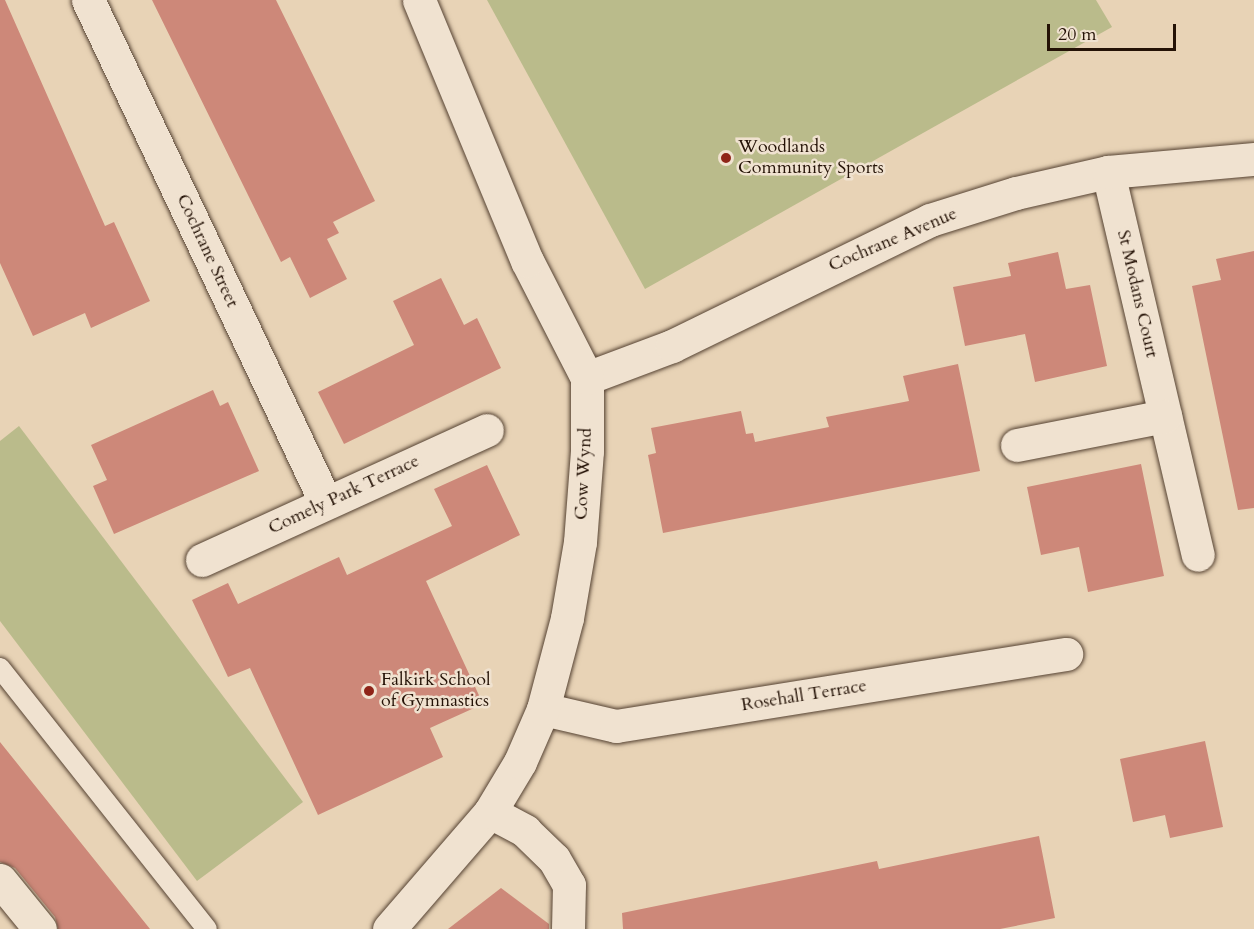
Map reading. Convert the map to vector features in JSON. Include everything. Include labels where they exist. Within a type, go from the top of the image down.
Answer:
[{"type":"street","name":"Cochrane Street","points":[[88,0],[326,503]]},
{"type":"street","name":"Cow Wynd","points":[[389,929],[490,812],[520,762],[543,709],[567,618],[580,542],[587,451],[587,378],[526,261],[419,0]]},
{"type":"street","name":"Cochrane Avenue","points":[[587,378],[672,346],[930,220],[1016,193],[1108,172],[1254,159]]},
{"type":"street","name":"St Modans Court","points":[[1108,172],[1198,555]]},
{"type":"street","points":[[1017,445],[1165,416]]},
{"type":"street","name":"Comely Park Terrace","points":[[202,560],[487,430]]},
{"type":"street","name":"Rosehall Terrace","points":[[543,709],[616,726],[1066,654]]},
{"type":"street","points":[[490,812],[525,831],[554,858],[568,885],[568,929]]},
{"type":"street","points":[[0,880],[40,929]]},
{"type":"lane","points":[[0,668],[207,929]]},
{"type":"green space","name":"Woodlands Community Sports","points":[[487,0],[1096,0],[1112,27],[645,289]]},
{"type":"green space","points":[[19,426],[303,802],[197,881],[0,621],[0,441]]},
{"type":"building","points":[[0,0],[5,0],[105,226],[114,222],[150,301],[91,328],[85,313],[33,336],[0,263]]},
{"type":"building","points":[[152,0],[276,0],[375,201],[333,222],[339,233],[327,239],[347,279],[310,298],[290,257],[281,262]]},
{"type":"building","points":[[1254,251],[1254,508],[1238,510],[1192,286],[1221,280],[1216,259]]},
{"type":"building","points":[[1058,252],[1066,289],[1090,285],[1107,366],[1035,382],[1025,334],[965,346],[953,287],[1011,276],[1008,263]]},
{"type":"building","points":[[441,278],[464,325],[477,318],[501,368],[344,444],[318,392],[414,345],[393,301]]},
{"type":"building","points":[[958,364],[980,471],[663,533],[648,455],[656,453],[651,428],[741,411],[746,434],[753,433],[755,442],[829,427],[826,417],[909,401],[903,376]]},
{"type":"building","points":[[213,390],[220,406],[228,402],[259,471],[114,534],[93,486],[107,480],[91,445]]},
{"type":"building","points":[[1141,464],[1164,576],[1088,592],[1079,547],[1041,555],[1027,487]]},
{"type":"building","name":"Falkirk School of Gymnastics","points":[[487,465],[520,535],[426,581],[483,704],[430,728],[443,757],[318,815],[250,668],[228,677],[192,600],[228,583],[238,604],[339,557],[347,575],[452,526],[434,489]]},
{"type":"building","points":[[1205,741],[1223,827],[1170,838],[1165,815],[1133,822],[1120,759]]},
{"type":"building","points":[[0,742],[150,929],[58,929],[55,917],[15,868],[0,862]]},
{"type":"building","points":[[1039,836],[1055,918],[1000,929],[623,929],[622,913],[877,861],[879,869]]},
{"type":"building","points":[[501,888],[549,924],[549,929],[448,929]]},
{"type":"place","name":"Woodlands Community Sports","points":[[726,158]]},
{"type":"place","name":"Falkirk School of Gymnastics","points":[[369,691]]}]
